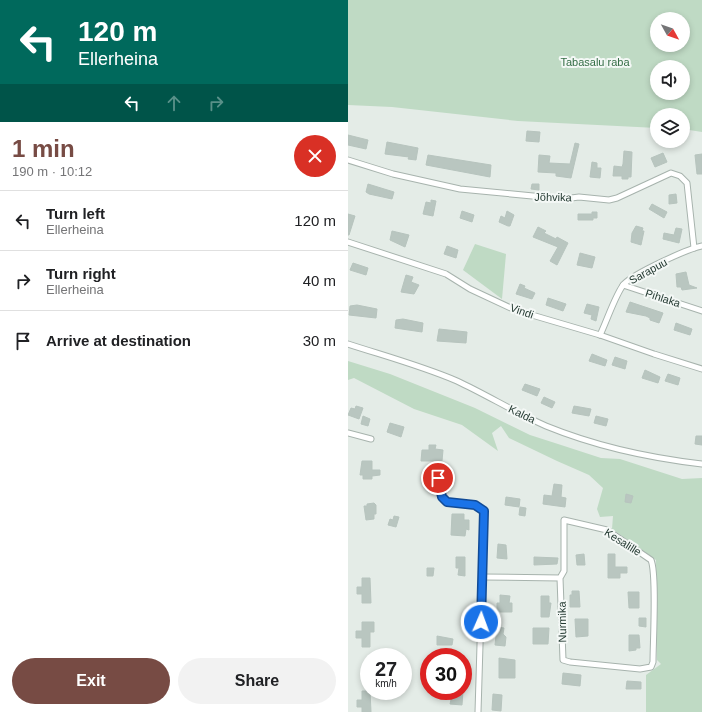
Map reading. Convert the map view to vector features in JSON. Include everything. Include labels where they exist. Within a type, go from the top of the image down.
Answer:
[{"type":"street","name":"Jõhvika","points":[[348,160],[393,174],[460,189],[564,199],[578,196],[609,200],[617,198],[671,173],[680,176],[687,183],[694,248]]},
{"type":"street","name":"Vindi","points":[[348,242],[446,274],[470,289],[515,310],[600,335],[654,354],[702,368]]},
{"type":"street","name":"Sarapuu","points":[[600,335],[623,285],[631,279],[694,248],[702,246]]},
{"type":"street","name":"Pihlaka","points":[[623,285],[702,311]]},
{"type":"street","name":"Kalda","points":[[348,344],[428,370],[458,382],[546,426],[570,435],[633,452],[702,464]]},
{"type":"street","points":[[348,433],[371,439]]},
{"type":"street","points":[[438,478],[442,497],[447,502],[475,505],[484,511],[478,712]]},
{"type":"street","name":"Kesalille","points":[[560,578],[564,571],[564,520],[607,530],[651,560],[653,576],[653,662],[651,667],[646,669]]},
{"type":"street","points":[[483,576],[560,578]]},
{"type":"street","name":"Nurmika","points":[[560,578],[563,660],[570,662],[646,669]]},
{"type":"green space","name":"Tabasalu raba","points":[[348,0],[702,0],[702,132],[690,130],[690,108],[650,108],[650,128],[518,121],[392,107],[348,105]]},
{"type":"green space","points":[[475,244],[506,254],[502,299],[463,270]]},
{"type":"green space","points":[[348,361],[390,374],[475,408],[530,435],[601,458],[620,459],[682,479],[702,478],[702,712],[646,712],[646,675],[661,664],[657,660],[656,560],[612,529],[613,516],[600,517],[597,509],[603,488],[589,475],[509,438],[501,426],[492,433],[498,451],[462,425],[414,409],[354,378],[348,380]]},
{"type":"building","points":[[527,131],[540,132],[539,142],[526,141]]},
{"type":"building","points":[[348,135],[368,140],[366,149],[348,145]]},
{"type":"building","points":[[387,142],[418,148],[416,160],[408,159],[409,157],[385,154]]},
{"type":"building","points":[[575,143],[579,144],[571,178],[556,176],[556,173],[538,172],[539,155],[550,156],[549,163],[570,164]]},
{"type":"building","points":[[624,151],[632,152],[631,177],[628,177],[628,179],[622,179],[622,176],[613,176],[614,166],[622,167]]},
{"type":"building","points":[[663,153],[667,162],[655,167],[651,158]]},
{"type":"building","points":[[702,154],[702,174],[697,174],[695,155]]},
{"type":"building","points":[[428,155],[491,165],[490,177],[426,165]]},
{"type":"building","points":[[592,162],[597,163],[597,168],[601,168],[600,178],[590,177]]},
{"type":"building","points":[[368,184],[394,192],[392,199],[369,194],[366,192]]},
{"type":"building","points":[[532,184],[539,184],[539,190],[531,189]]},
{"type":"building","points":[[676,194],[677,203],[669,204],[669,195]]},
{"type":"building","points":[[431,200],[436,201],[433,216],[423,214],[426,202],[431,203]]},
{"type":"building","points":[[652,204],[667,212],[664,218],[649,209]]},
{"type":"building","points":[[462,211],[474,215],[472,222],[460,218]]},
{"type":"building","points":[[507,211],[514,215],[510,226],[499,222],[501,216],[505,218]]},
{"type":"building","points":[[592,212],[597,212],[597,218],[593,218],[593,220],[578,220],[578,214],[592,214]]},
{"type":"building","points":[[348,214],[355,216],[349,235],[348,235]]},
{"type":"building","points":[[636,226],[643,228],[642,231],[644,231],[641,245],[631,242],[632,233]]},
{"type":"building","points":[[538,227],[546,231],[544,233],[556,239],[557,237],[568,243],[557,265],[550,261],[558,247],[533,237]]},
{"type":"building","points":[[676,228],[682,229],[679,243],[663,239],[664,233],[674,235]]},
{"type":"building","points":[[392,231],[409,235],[405,247],[390,240]]},
{"type":"building","points":[[447,246],[458,250],[456,258],[444,254]]},
{"type":"building","points":[[580,253],[595,257],[592,268],[577,265]]},
{"type":"building","points":[[353,263],[368,268],[366,275],[350,270]]},
{"type":"building","points":[[686,272],[689,285],[697,288],[682,290],[681,287],[677,287],[676,274]]},
{"type":"building","points":[[406,275],[413,277],[411,282],[419,285],[414,294],[401,292]]},
{"type":"building","points":[[520,284],[525,286],[524,288],[535,293],[532,299],[516,294]]},
{"type":"building","points":[[548,298],[566,304],[563,311],[546,305]]},
{"type":"building","points":[[630,302],[663,313],[659,323],[650,320],[650,318],[646,316],[626,312]]},
{"type":"building","points":[[587,304],[599,307],[596,321],[591,319],[592,315],[584,313]]},
{"type":"building","points":[[357,305],[377,309],[376,318],[349,315],[350,306]]},
{"type":"building","points":[[403,319],[423,323],[422,332],[395,328],[396,320]]},
{"type":"building","points":[[676,323],[692,329],[690,335],[674,330]]},
{"type":"building","points":[[439,329],[467,332],[466,343],[437,341]]},
{"type":"building","points":[[592,354],[607,360],[605,366],[589,361]]},
{"type":"building","points":[[615,357],[627,361],[625,369],[612,365]]},
{"type":"building","points":[[645,370],[660,377],[658,383],[642,378]]},
{"type":"building","points":[[668,374],[680,378],[678,385],[665,381]]},
{"type":"building","points":[[525,384],[540,389],[537,396],[522,390]]},
{"type":"building","points":[[544,397],[555,402],[552,408],[541,403]]},
{"type":"building","points":[[356,406],[363,408],[359,419],[348,415],[351,408],[355,409]]},
{"type":"building","points":[[574,406],[591,409],[589,416],[572,413]]},
{"type":"building","points":[[363,416],[370,419],[368,426],[361,424]]},
{"type":"building","points":[[596,416],[608,419],[606,426],[594,423]]},
{"type":"building","points":[[390,423],[404,427],[401,437],[387,432]]},
{"type":"building","points":[[696,436],[702,436],[702,445],[695,444]]},
{"type":"building","points":[[429,445],[436,445],[435,449],[443,450],[442,461],[421,461],[422,450],[429,450]]},
{"type":"building","points":[[362,461],[372,461],[372,470],[380,470],[380,475],[372,476],[372,479],[363,479],[363,475],[360,475]]},
{"type":"building","points":[[554,484],[562,485],[561,497],[566,498],[565,507],[543,504],[544,495],[552,496]]},
{"type":"building","points":[[626,494],[633,496],[631,503],[625,502]]},
{"type":"building","points":[[506,497],[520,499],[519,507],[505,505]]},
{"type":"building","points":[[374,503],[376,505],[376,514],[374,514],[374,519],[366,520],[364,506]]},
{"type":"building","points":[[520,507],[526,508],[525,516],[519,515]]},
{"type":"building","points":[[452,514],[464,514],[464,520],[469,520],[469,530],[466,529],[465,536],[451,535]]},
{"type":"building","points":[[394,516],[399,517],[396,527],[388,525],[390,519],[393,520]]},
{"type":"building","points":[[498,544],[506,545],[507,559],[497,558]]},
{"type":"building","points":[[584,554],[585,565],[577,565],[576,555]]},
{"type":"building","points":[[608,554],[615,554],[615,567],[627,567],[627,573],[620,573],[620,578],[608,578]]},
{"type":"building","points":[[456,557],[465,557],[465,576],[458,575],[459,568],[456,568]]},
{"type":"building","points":[[534,557],[558,558],[557,564],[534,565]]},
{"type":"building","points":[[427,568],[434,568],[433,576],[427,576]]},
{"type":"building","points":[[362,578],[370,578],[371,603],[362,603],[362,594],[357,594],[357,587],[362,587]]},
{"type":"building","points":[[572,591],[579,591],[580,607],[570,607],[570,595],[572,595]]},
{"type":"building","points":[[628,592],[639,592],[639,608],[629,608]]},
{"type":"building","points":[[500,595],[510,596],[509,603],[512,603],[512,612],[497,612],[497,603],[500,603]]},
{"type":"building","points":[[541,596],[549,596],[549,603],[551,603],[549,617],[541,617]]},
{"type":"building","points":[[639,618],[646,618],[646,627],[639,626]]},
{"type":"building","points":[[575,619],[588,619],[588,636],[576,637]]},
{"type":"building","points":[[362,622],[374,622],[374,632],[370,632],[370,647],[362,647],[362,638],[356,638],[356,631],[362,631]]},
{"type":"building","points":[[497,627],[504,628],[503,634],[506,637],[505,646],[495,645]]},
{"type":"building","points":[[533,628],[549,628],[548,644],[533,644]]},
{"type":"building","points":[[629,635],[639,635],[640,648],[629,651]]},
{"type":"building","points":[[437,636],[453,639],[452,645],[437,645]]},
{"type":"building","points":[[499,658],[515,660],[515,678],[499,678]]},
{"type":"building","points":[[563,673],[581,675],[580,686],[562,684]]},
{"type":"building","points":[[627,681],[641,682],[641,689],[626,689]]},
{"type":"building","points":[[493,694],[502,695],[501,711],[492,710]]},
{"type":"building","points":[[357,700],[370,700],[371,712],[362,712],[362,707],[357,707]]},
{"type":"building","points":[[451,700],[462,700],[462,705],[450,704]]},
{"type":"route","points":[[438,478],[442,497],[447,502],[475,505],[484,511],[481,622]]}]
